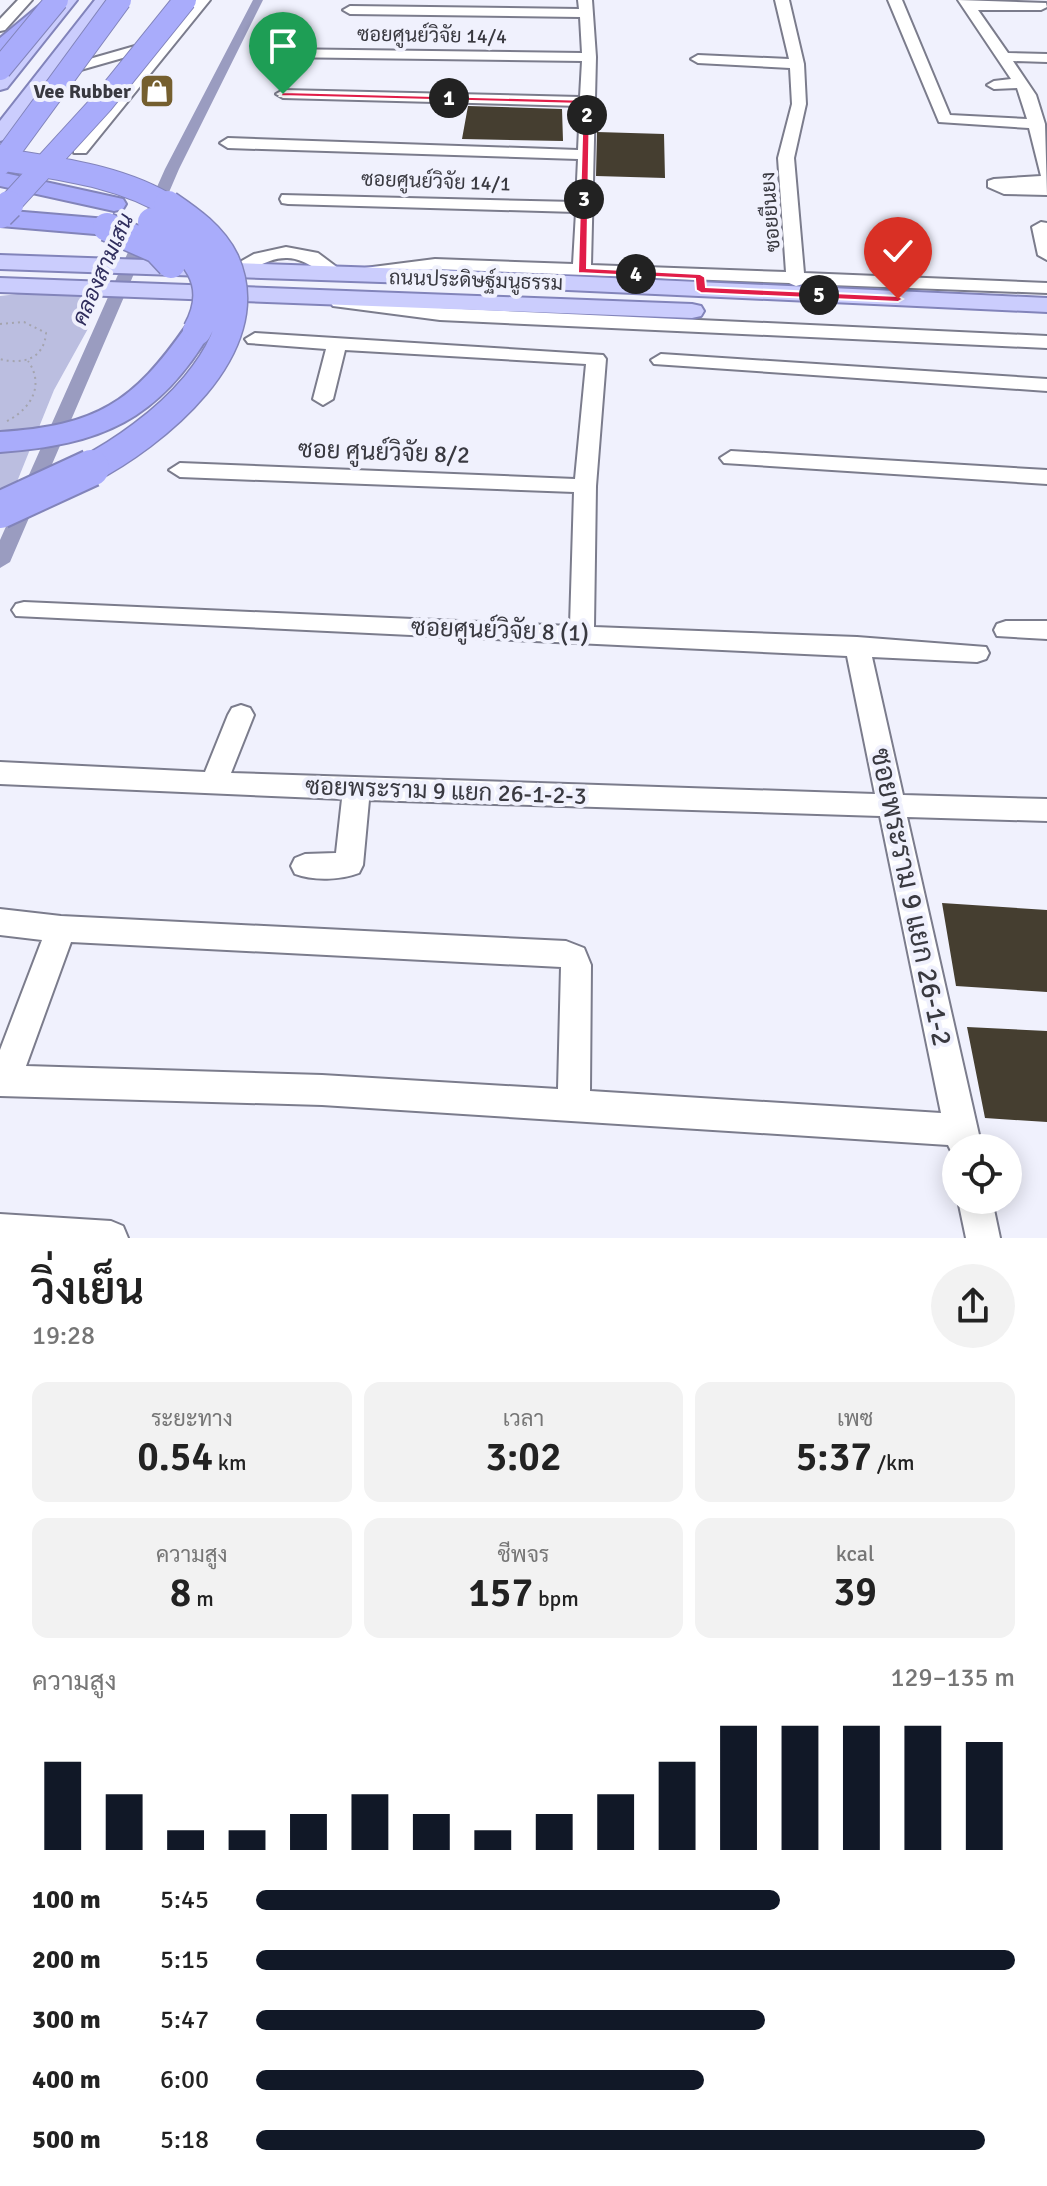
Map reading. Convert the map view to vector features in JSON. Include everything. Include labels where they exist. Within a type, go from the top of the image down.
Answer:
[{"type":"highway","points":[[2,158],[120,0]]},
{"type":"highway","points":[[2,158],[38,128],[141,0]]},
{"type":"highway","points":[[0,216],[102,103],[185,0]]},
{"type":"highway","points":[[0,48],[60,1]]},
{"type":"highway","points":[[0,69],[60,1]]},
{"type":"highway","points":[[0,55],[44,29]]},
{"type":"highway","points":[[0,442],[24,442],[82,428],[137,404],[162,384],[182,360],[209,305],[206,278],[187,249],[154,223],[2,158]]},
{"type":"highway","points":[[0,510],[106,460],[151,429],[205,374],[227,337],[234,302],[231,275],[222,255],[209,236],[171,205],[130,186],[2,158]]},
{"type":"highway","points":[[0,216],[107,227],[157,249],[174,266],[186,285],[197,331]]},
{"type":"main road","points":[[0,101],[82,0]]},
{"type":"main road","points":[[0,120],[95,0]]},
{"type":"main road","points":[[2,158],[46,76],[104,0]]},
{"type":"main road","points":[[0,84],[44,29],[60,1]]},
{"type":"main road","name":"ถนนประดิษฐ์มนูธรรม","points":[[0,262],[95,266],[164,280],[278,296],[703,301]]},
{"type":"main road","name":"ถนนประดิษฐ์มนูธรรม","points":[[8,287],[82,288],[233,271],[342,275],[703,301],[1030,316],[1047,305]]},
{"type":"street","points":[[0,27],[25,0]]},
{"type":"street","points":[[80,150],[203,0]]},
{"type":"street","name":"ซอยยืนยง","points":[[782,0],[797,64],[799,104],[786,158],[796,281]]},
{"type":"street","points":[[895,0],[944,119],[1037,124]]},
{"type":"street","points":[[967,3],[1029,95],[1047,174]]},
{"type":"street","points":[[967,3],[1041,6]]},
{"type":"street","points":[[350,10],[585,7],[589,57],[582,271]]},
{"type":"street","points":[[46,76],[131,52],[174,34]]},
{"type":"street","name":"ซอยศูนย์วิจัย 14/4","points":[[276,53],[589,57]]},
{"type":"street","points":[[697,54],[797,64]]},
{"type":"street","points":[[1003,57],[1047,58]]},
{"type":"street","points":[[994,85],[1021,83]]},
{"type":"street","points":[[283,94],[587,102]]},
{"type":"street","points":[[228,143],[586,155]]},
{"type":"street","points":[[1047,181],[994,184],[1004,189],[1047,190]]},
{"type":"street","name":"ซอยศูนย์วิจัย 14/1","points":[[288,199],[584,207]]},
{"type":"street","points":[[1041,227],[1047,255]]},
{"type":"street","points":[[342,275],[435,264],[582,271],[703,301],[1047,342]]},
{"type":"street","points":[[703,301],[796,281],[1047,288]]},
{"type":"street","points":[[255,339],[594,358],[585,486],[582,633]]},
{"type":"street","points":[[323,399],[337,342]]},
{"type":"street","points":[[661,360],[1047,385]]},
{"type":"street","points":[[731,458],[1047,477]]},
{"type":"street","name":"ซอย ศูนย์วิจัย 8/2","points":[[180,470],[585,486]]},
{"type":"street","name":"ซอยศูนย์วิจัย 8 (1)","points":[[24,610],[977,653]]},
{"type":"street","points":[[1006,630],[1047,630]]},
{"type":"street","name":"ซอยพระราม 9 แยก 26-1-2","points":[[857,646],[962,1134]]},
{"type":"street","points":[[214,783],[241,715]]},
{"type":"street","name":"ซอยพระราม 9 แยก 26-1-2-3","points":[[0,773],[357,789],[1047,810]]},
{"type":"street","points":[[305,866],[349,865],[357,789]]},
{"type":"street","points":[[0,922],[61,929],[566,954],[573,957],[576,965],[573,1002],[574,1106]]},
{"type":"street","points":[[61,929],[2,1082],[322,1090],[574,1106],[942,1137]]},
{"type":"street","points":[[978,1214],[983,1238]]},
{"type":"street","points":[[0,1231],[111,1238]]},
{"type":"path","points":[[0,324],[24,322],[40,326],[46,333],[44,348],[28,361],[17,363],[0,359]]},
{"type":"path","points":[[0,424],[13,419],[34,399],[37,381],[35,368],[28,361]]},
{"type":"shaded area","points":[[0,296],[86,296],[90,325],[54,390],[10,499],[0,503]]},
{"type":"building","points":[[468,106],[562,109],[563,141],[462,139]]},
{"type":"building","points":[[597,132],[664,134],[665,178],[596,176]]},
{"type":"building","points":[[942,903],[1047,910],[1047,992],[956,986]]},
{"type":"building","points":[[967,1027],[1047,1031],[1047,1122],[985,1118]]},
{"type":"waterway","name":"คลองสามเสน","points":[[0,562],[172,169],[258,0]]},
{"type":"place","name":"Vee Rubber","points":[[157,91]]},
{"type":"route","points":[[283,94],[587,102],[582,271],[700,277],[701,290],[898,299]]}]
